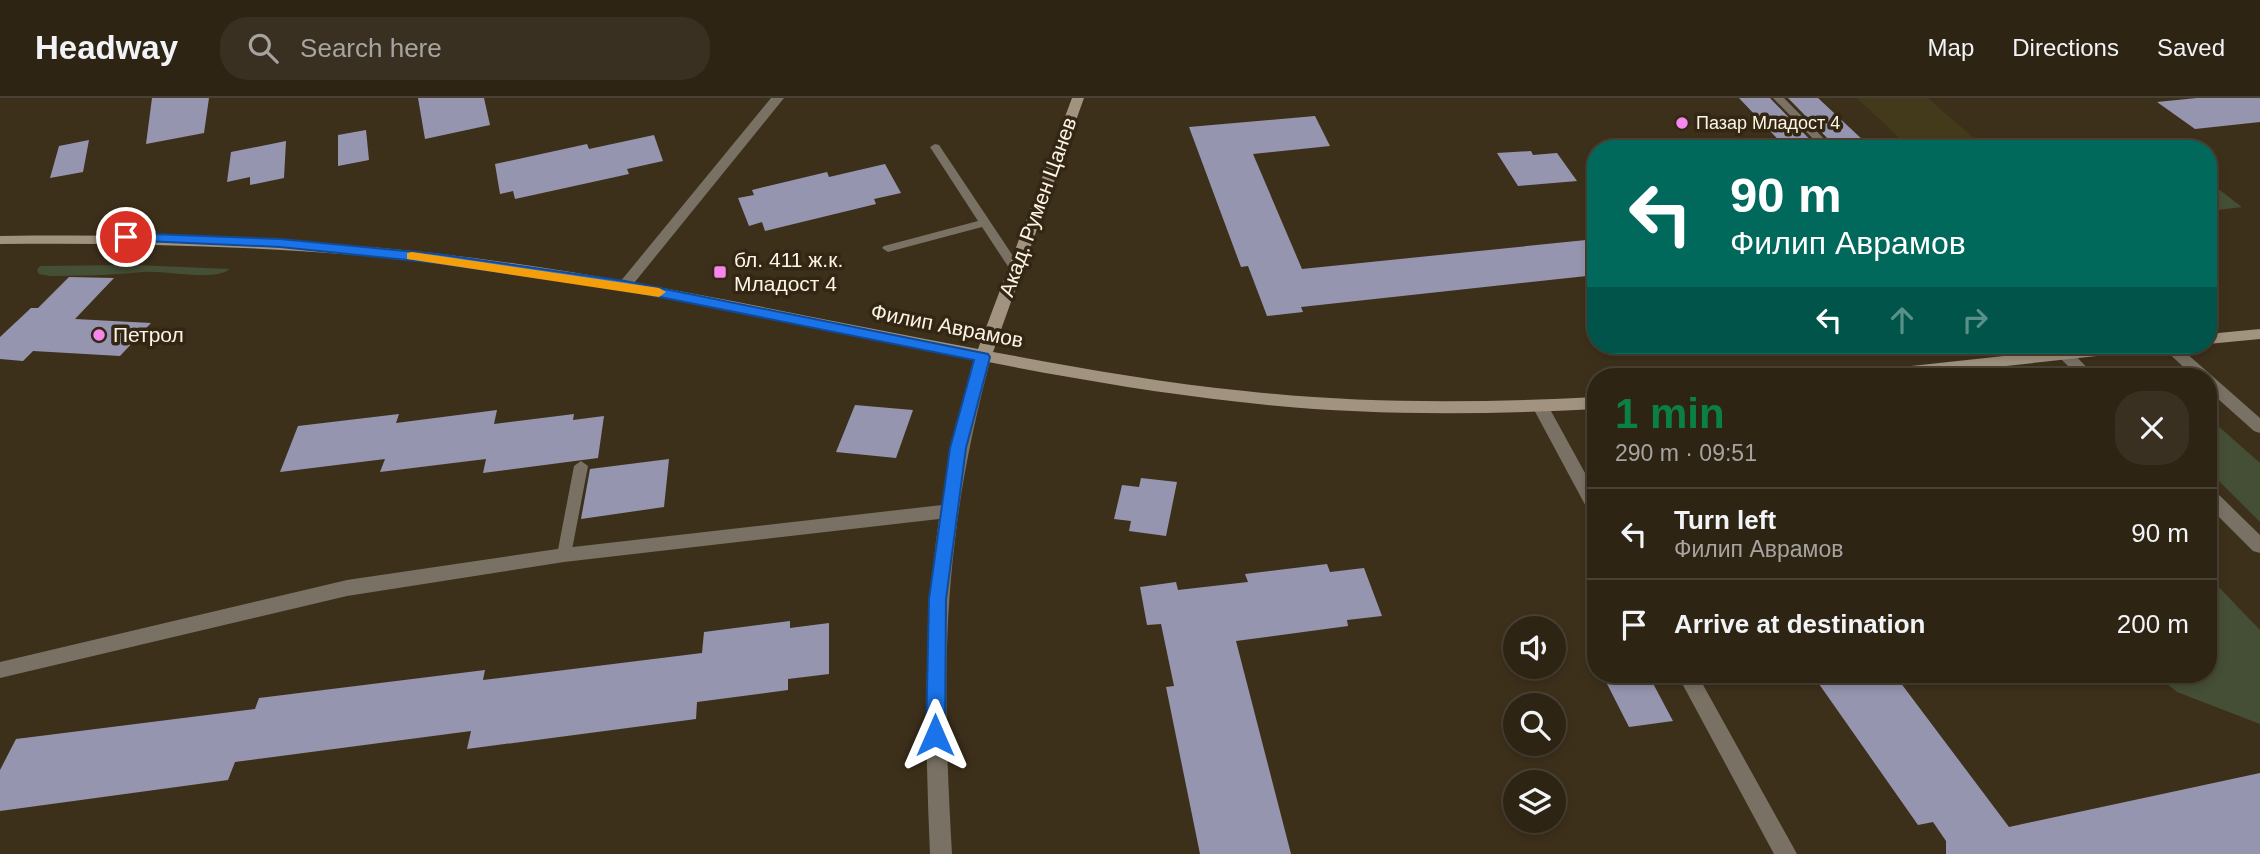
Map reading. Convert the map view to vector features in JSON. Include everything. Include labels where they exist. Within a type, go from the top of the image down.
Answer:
[{"type":"street","points":[[625,285],[778,98]]},
{"type":"street","name":"Акад. Румен Цанев","points":[[941,854],[935,757],[937,599],[958,448],[983,357],[1078,98]]},
{"type":"street","name":"Филип Аврамов","points":[[0,240],[126,237],[292,244],[437,258],[625,285],[983,357],[1274,400],[1326,404],[1540,406],[1587,403]]},
{"type":"street","points":[[2217,338],[2260,334]]},
{"type":"street","points":[[1938,368],[2074,354]]},
{"type":"street","points":[[2178,354],[2194,368]]},
{"type":"street","points":[[2065,355],[2079,368]]},
{"type":"street","points":[[2217,389],[2260,427]]},
{"type":"street","points":[[1540,406],[1587,492]]},
{"type":"street","points":[[2217,504],[2260,546]]},
{"type":"street","points":[[0,670],[347,588],[564,555],[948,511]]},
{"type":"street","points":[[1692,683],[1786,854]]},
{"type":"lane","points":[[1778,98],[1820,140]]},
{"type":"lane","points":[[935,147],[1015,268]]},
{"type":"lane","points":[[888,248],[985,223]]},
{"type":"lane","points":[[2036,354],[2039,357]]},
{"type":"lane","points":[[564,555],[581,466]]},
{"type":"green space","points":[[2217,188],[2242,207],[2217,210]]},
{"type":"green space","points":[[135,265],[230,269],[212,275],[153,272],[62,276],[39,274],[37,270],[40,266]]},
{"type":"green space","points":[[2217,425],[2260,463],[2260,522],[2217,479]]},
{"type":"green space","points":[[2217,585],[2260,630],[2260,724],[2177,692],[2166,683],[2217,683]]},
{"type":"sand","points":[[1857,98],[1928,98],[1976,140],[1901,140]]},
{"type":"building","points":[[152,98],[209,98],[204,133],[146,144]]},
{"type":"building","points":[[418,98],[484,98],[490,125],[425,139]]},
{"type":"building","points":[[1739,98],[1770,98],[1810,140],[1779,140]]},
{"type":"building","points":[[1788,98],[1818,98],[1863,140],[1829,140]]},
{"type":"building","points":[[2197,98],[2260,98],[2260,122],[2195,129],[2157,102]]},
{"type":"building","points":[[1315,116],[1330,146],[1253,154],[1302,269],[1587,240],[1587,276],[1301,307],[1303,312],[1267,316],[1248,266],[1241,267],[1189,127]]},
{"type":"building","points":[[366,130],[369,160],[338,166],[338,135]]},
{"type":"building","points":[[654,135],[663,161],[627,169],[629,174],[515,199],[513,191],[500,194],[495,164],[587,144],[589,149]]},
{"type":"building","points":[[89,140],[83,172],[50,178],[59,146]]},
{"type":"building","points":[[286,141],[284,178],[250,185],[250,177],[227,182],[231,152]]},
{"type":"building","points":[[1531,151],[1533,155],[1557,153],[1577,181],[1518,186],[1497,153]]},
{"type":"building","points":[[885,164],[901,193],[874,199],[876,204],[765,231],[762,222],[749,226],[738,198],[754,195],[752,190],[827,172],[829,177]]},
{"type":"building","points":[[69,277],[114,278],[75,319],[151,323],[120,356],[33,351],[23,361],[0,359],[0,337],[31,308],[38,308]]},
{"type":"building","points":[[855,405],[913,410],[896,458],[836,452]]},
{"type":"building","points":[[497,410],[494,424],[574,414],[573,420],[604,416],[598,458],[483,473],[486,459],[380,472],[385,459],[280,472],[298,426],[399,414],[396,423]]},
{"type":"building","points":[[669,459],[664,507],[581,519],[590,469]]},
{"type":"building","points":[[1141,478],[1177,482],[1166,536],[1129,531],[1131,521],[1114,519],[1122,485],[1139,487]]},
{"type":"building","points":[[1327,564],[1330,572],[1364,568],[1382,616],[1347,620],[1348,626],[1236,641],[1291,854],[1200,854],[1166,687],[1174,686],[1161,624],[1147,625],[1140,587],[1176,582],[1178,590],[1248,582],[1245,574]]},
{"type":"building","points":[[790,621],[790,628],[829,623],[829,674],[788,679],[788,690],[697,702],[696,719],[467,749],[471,731],[235,762],[228,780],[0,811],[0,770],[16,739],[255,709],[259,698],[485,670],[483,680],[702,653],[704,632]]},
{"type":"building","points":[[1607,683],[1653,683],[1673,721],[1629,727]]},
{"type":"building","points":[[1818,683],[1901,683],[2009,827],[2260,773],[2260,854],[1946,854],[1946,841],[1933,822],[1918,825]]},
{"type":"slow traffic","points":[[412,256],[659,292]]},
{"type":"place","name":"Пазар Младост 4","points":[[1682,123]]},
{"type":"place","name":"бл. 411 ж.к. Младост 4","points":[[720,272]]},
{"type":"place","name":"Петрол","points":[[99,335]]},
{"type":"route","points":[[126,237],[280,243],[437,258],[625,285],[983,357],[958,448],[948,511],[937,599],[935,735]]}]
